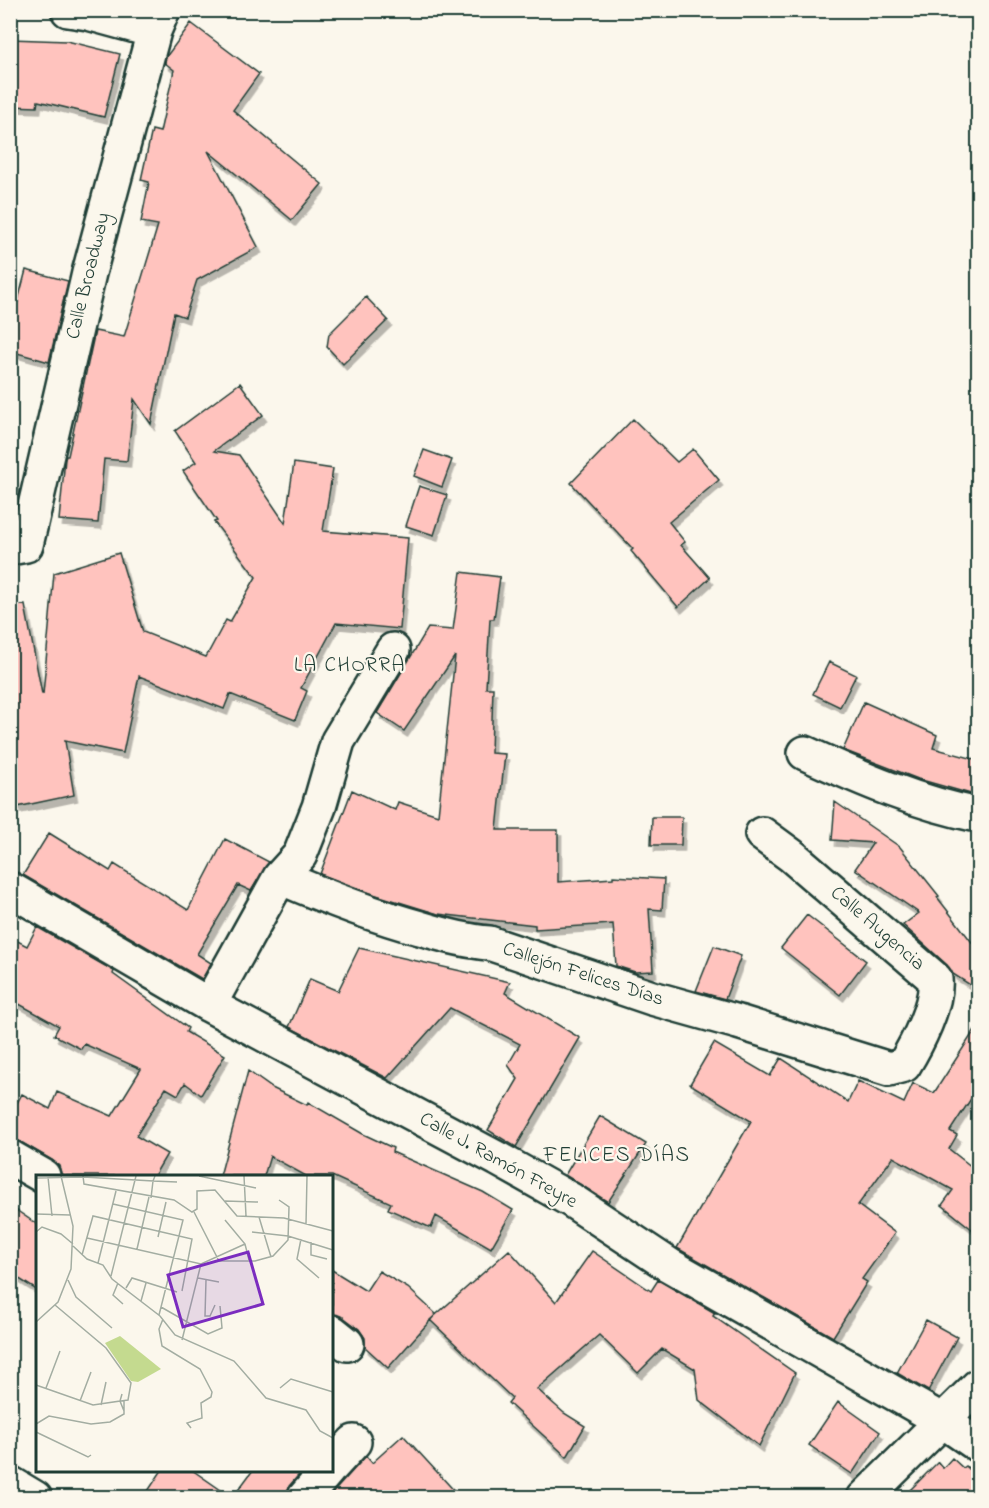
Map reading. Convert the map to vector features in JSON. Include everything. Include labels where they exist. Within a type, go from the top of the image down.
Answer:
[{"type":"street","points":[[68,10],[158,21]]},
{"type":"street","name":"Calle Broadway","points":[[18,546],[158,21]]},
{"type":"street","points":[[209,1005],[280,877],[300,855],[319,807],[338,741],[393,650]]},
{"type":"street","points":[[805,753],[870,783],[978,815]]},
{"type":"street","name":"Calle Augencia","points":[[762,834],[792,856],[935,980],[936,987],[930,1008],[914,1049],[904,1065],[889,1069]]},
{"type":"street","name":"Callejón Felices Días","points":[[280,877],[386,918],[466,942],[489,943],[652,998],[889,1069]]},
{"type":"street","name":"Calle J. Ramón Freyre","points":[[10,889],[209,1005],[571,1200],[669,1265],[943,1421],[978,1444]]},
{"type":"street","points":[[10,1158],[41,1175]]},
{"type":"street","points":[[864,1497],[978,1386]]},
{"type":"street","points":[[333,1465],[354,1442]]},
{"type":"street","points":[[304,1497],[326,1472]]},
{"type":"street","points":[[10,1483],[35,1497]]},
{"type":"building","points":[[191,23],[259,74],[233,110],[322,184],[292,220],[208,151],[258,247],[197,280],[185,317],[174,313],[151,424],[134,399],[127,461],[104,459],[98,523],[59,520],[65,459],[68,456],[95,331],[124,337],[158,225],[141,222],[149,182],[141,180],[152,130],[160,132],[174,70],[165,63],[166,57]]},
{"type":"building","points":[[10,39],[67,41],[120,54],[104,117],[38,101],[37,107],[10,106]]},
{"type":"building","points":[[26,270],[68,281],[49,362],[10,351],[10,313],[15,312]]},
{"type":"building","points":[[366,297],[388,320],[343,364],[327,347],[329,334]]},
{"type":"building","points":[[240,383],[263,415],[214,451],[239,455],[285,523],[294,463],[333,469],[323,531],[408,538],[400,629],[336,623],[301,688],[307,691],[295,720],[230,694],[224,709],[139,676],[123,753],[65,741],[74,795],[17,807],[10,768],[10,606],[25,605],[43,694],[54,573],[119,553],[143,632],[206,657],[226,620],[230,622],[256,577],[214,522],[217,521],[183,471],[196,462],[175,431]]},
{"type":"building","points":[[633,419],[677,462],[693,449],[719,480],[669,522],[685,542],[681,545],[710,578],[678,607],[631,551],[633,549],[571,483]]},
{"type":"building","points":[[424,450],[452,460],[442,487],[414,476]]},
{"type":"building","points":[[419,486],[447,495],[434,535],[406,526]]},
{"type":"building","points":[[461,572],[500,577],[494,619],[490,619],[486,688],[493,688],[491,753],[505,754],[497,830],[558,830],[558,882],[613,878],[613,876],[664,879],[662,910],[649,909],[653,971],[635,972],[616,966],[613,924],[535,929],[535,925],[438,914],[373,894],[320,874],[352,790],[395,810],[398,802],[438,815],[455,656],[404,731],[377,713],[428,628],[453,630]]},
{"type":"building","points":[[829,662],[856,675],[840,707],[813,694]]},
{"type":"building","points":[[864,702],[937,735],[933,748],[978,760],[978,796],[918,779],[843,750]]},
{"type":"building","points":[[835,802],[900,847],[939,896],[937,897],[978,950],[978,990],[953,974],[947,965],[903,925],[919,913],[855,869],[873,843],[832,840]]},
{"type":"building","points":[[652,817],[682,817],[681,845],[651,845]]},
{"type":"building","points":[[49,833],[110,871],[114,864],[188,910],[225,839],[269,862],[251,891],[238,885],[197,954],[211,963],[202,979],[23,875]]},
{"type":"building","points":[[807,915],[866,961],[840,995],[781,948]]},
{"type":"building","points":[[37,927],[114,971],[113,974],[188,1028],[186,1032],[225,1055],[201,1095],[185,1083],[178,1095],[166,1088],[136,1136],[167,1154],[155,1175],[63,1175],[59,1166],[52,1160],[10,1138],[10,1116],[22,1094],[50,1109],[57,1092],[112,1116],[141,1069],[84,1044],[81,1049],[54,1035],[59,1026],[10,999],[10,937],[27,946]]},
{"type":"building","points":[[714,946],[741,956],[725,999],[696,991]]},
{"type":"building","points":[[359,948],[510,982],[505,993],[580,1038],[516,1147],[488,1130],[518,1079],[508,1065],[520,1044],[450,1008],[387,1078],[289,1027],[310,979],[338,991]]},
{"type":"building","points":[[978,1025],[978,1088],[950,1131],[957,1135],[949,1149],[972,1167],[978,1158],[978,1234],[942,1205],[953,1190],[893,1157],[858,1205],[895,1233],[862,1279],[867,1282],[833,1337],[677,1248],[751,1121],[690,1084],[714,1043],[770,1076],[781,1058],[848,1102],[858,1081],[904,1103],[913,1083],[934,1093]]},
{"type":"building","points":[[248,1071],[272,1088],[307,1105],[308,1102],[363,1134],[393,1148],[392,1152],[483,1192],[513,1210],[491,1248],[436,1216],[431,1228],[388,1209],[391,1203],[333,1175],[304,1175],[270,1156],[264,1175],[220,1175]]},
{"type":"building","points":[[600,1116],[646,1144],[608,1202],[565,1175]]},
{"type":"building","points":[[10,1206],[36,1224],[36,1290],[10,1273]]},
{"type":"building","points":[[509,1250],[556,1302],[592,1251],[651,1291],[658,1280],[715,1313],[713,1316],[795,1373],[759,1446],[699,1400],[695,1369],[662,1349],[638,1373],[599,1335],[537,1389],[564,1413],[585,1426],[567,1457],[508,1403],[512,1398],[430,1320]]},
{"type":"building","points":[[333,1271],[366,1291],[379,1271],[408,1288],[436,1314],[388,1368],[365,1347],[365,1338],[359,1329],[343,1317],[333,1314]]},
{"type":"building","points":[[926,1320],[957,1337],[928,1391],[897,1373]]},
{"type":"building","points":[[838,1402],[880,1432],[852,1474],[809,1445]]},
{"type":"building","points":[[403,1435],[460,1497],[329,1497],[366,1456],[372,1463]]},
{"type":"building","points":[[952,1458],[963,1468],[966,1466],[978,1478],[978,1497],[903,1497],[938,1462],[943,1468]]},
{"type":"building","points":[[161,1472],[195,1472],[231,1497],[144,1497]]},
{"type":"building","points":[[252,1472],[301,1472],[289,1486],[286,1497],[233,1497]]},
{"type":"district","name":"LA CHORRA","points":[[350,666]]},
{"type":"district","name":"FELICES DÍAS","points":[[617,1156]]}]
